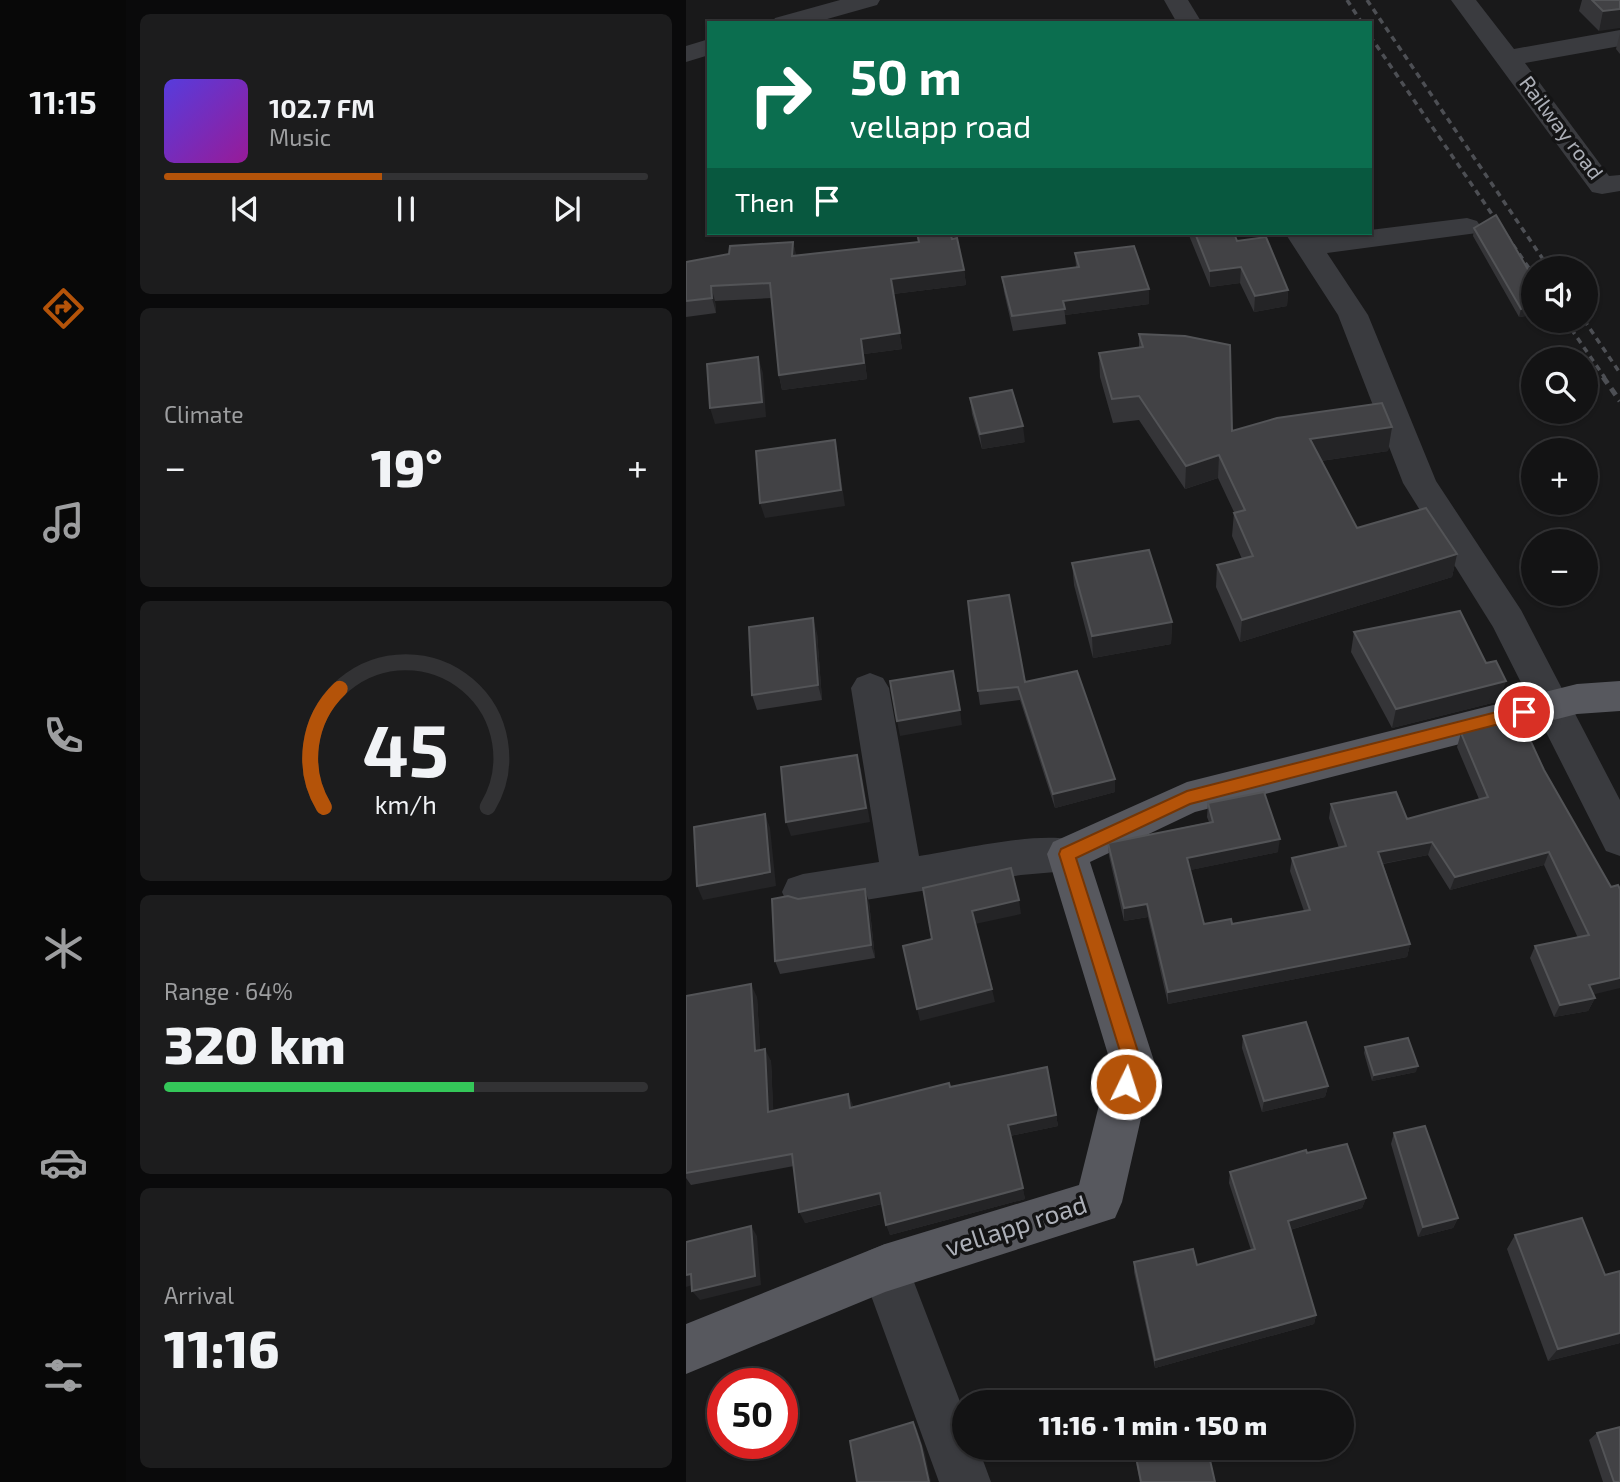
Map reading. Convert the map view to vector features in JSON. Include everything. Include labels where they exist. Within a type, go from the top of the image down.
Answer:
[{"type":"main road","points":[[1067,854],[1187,798],[1550,705],[1577,699],[1620,696]]},
{"type":"main road","name":"vellapp road","points":[[686,1349],[885,1268],[1098,1202],[1132,1061],[1067,854]]},
{"type":"street","points":[[791,21],[867,0]]},
{"type":"street","points":[[1176,0],[1189,21]]},
{"type":"street","points":[[1463,0],[1508,58],[1620,38]]},
{"type":"street","points":[[686,54],[707,48]]},
{"type":"street","name":"Railway road","points":[[1508,58],[1602,186],[1620,183]]},
{"type":"street","points":[[1372,235],[1467,227]]},
{"type":"street","points":[[1367,235],[1304,240],[1353,315],[1420,483],[1508,620],[1620,839]]},
{"type":"street","points":[[870,688],[902,877]]},
{"type":"street","points":[[803,892],[1021,858],[1067,854]]},
{"type":"street","points":[[885,1268],[965,1482]]},
{"type":"building","points":[[1592,0],[1620,0],[1620,9],[1603,11]]},
{"type":"building","points":[[1496,215],[1521,258],[1521,309],[1474,228]]},
{"type":"building","points":[[917,235],[951,235],[952,239],[957,238],[964,270],[891,279],[900,333],[861,339],[864,363],[779,375],[770,283],[711,286],[712,298],[686,301],[686,262],[729,254],[730,246],[793,242],[792,256],[919,242]]},
{"type":"building","points":[[1196,235],[1235,235],[1237,241],[1266,237],[1288,290],[1255,296],[1241,267],[1210,271]]},
{"type":"building","points":[[1134,246],[1149,289],[1063,301],[1065,309],[1012,316],[1002,277],[1079,267],[1075,253]]},
{"type":"building","points":[[1139,334],[1185,336],[1230,345],[1232,431],[1277,418],[1382,403],[1392,427],[1310,439],[1357,528],[1426,508],[1457,554],[1242,620],[1217,565],[1253,556],[1234,513],[1245,510],[1219,455],[1186,466],[1139,396],[1112,399],[1099,353],[1143,347]]},
{"type":"building","points":[[758,357],[762,402],[710,408],[707,364]]},
{"type":"building","points":[[1012,390],[1023,426],[980,434],[970,398]]},
{"type":"building","points":[[835,440],[841,490],[760,503],[756,451]]},
{"type":"building","points":[[1149,550],[1172,622],[1092,636],[1072,563]]},
{"type":"building","points":[[1009,595],[1025,682],[1077,671],[1115,779],[1053,794],[1018,687],[978,691],[968,601]]},
{"type":"building","points":[[1460,611],[1486,663],[1496,661],[1506,681],[1396,709],[1354,632]]},
{"type":"building","points":[[813,618],[818,685],[752,695],[749,627]]},
{"type":"building","points":[[953,671],[960,710],[897,721],[890,681]]},
{"type":"building","points":[[1520,718],[1544,770],[1611,887],[1618,885],[1620,889],[1620,978],[1589,985],[1595,998],[1560,1005],[1535,946],[1589,935],[1549,852],[1455,877],[1432,842],[1378,852],[1410,944],[1168,992],[1147,904],[1124,908],[1108,843],[1213,822],[1208,803],[1264,792],[1280,839],[1187,858],[1204,924],[1231,919],[1232,924],[1310,910],[1292,858],[1346,846],[1331,804],[1396,792],[1407,819],[1488,797],[1461,733]]},
{"type":"building","points":[[857,755],[866,808],[786,822],[781,767]]},
{"type":"building","points":[[765,814],[770,872],[697,886],[694,827]]},
{"type":"building","points":[[1011,868],[1019,900],[972,911],[992,989],[917,1009],[903,946],[932,939],[923,888]]},
{"type":"building","points":[[865,889],[871,945],[775,961],[772,899],[788,896],[798,899]]},
{"type":"building","points":[[751,984],[755,1051],[765,1049],[768,1112],[848,1094],[850,1108],[949,1083],[950,1087],[1047,1067],[1056,1115],[1008,1125],[1023,1188],[886,1225],[880,1193],[799,1212],[792,1154],[686,1173],[686,996]]},
{"type":"building","points":[[1306,1022],[1328,1086],[1264,1101],[1243,1036]]},
{"type":"building","points":[[1408,1038],[1418,1066],[1374,1075],[1365,1047]]},
{"type":"building","points":[[1425,1126],[1458,1218],[1423,1227],[1394,1133]]},
{"type":"building","points":[[1347,1144],[1366,1198],[1288,1221],[1316,1315],[1155,1360],[1134,1262],[1193,1249],[1197,1265],[1255,1249],[1230,1172],[1306,1150],[1307,1153]]},
{"type":"building","points":[[1582,1218],[1605,1275],[1620,1271],[1620,1333],[1558,1349],[1515,1235]]},
{"type":"building","points":[[751,1226],[755,1276],[692,1291],[691,1274],[686,1275],[686,1242]]},
{"type":"building","points":[[913,1422],[929,1482],[857,1482],[850,1441]]},
{"type":"building","points":[[1620,1427],[1620,1482],[1614,1482],[1597,1433]]},
{"type":"building","points":[[1137,1460],[1210,1460],[1215,1482],[1141,1482]]},
{"type":"railway","points":[[1347,0],[1361,21]]},
{"type":"railway","points":[[1367,0],[1541,256]]},
{"type":"railway","points":[[1372,39],[1521,256]]},
{"type":"railway","points":[[1574,333],[1605,378]]},
{"type":"railway","points":[[1593,333],[1620,373]]},
{"type":"railway","points":[[1603,377],[1620,401]]},
{"type":"route","points":[[1126,1084],[1132,1061],[1067,854],[1187,798],[1524,712]]}]
